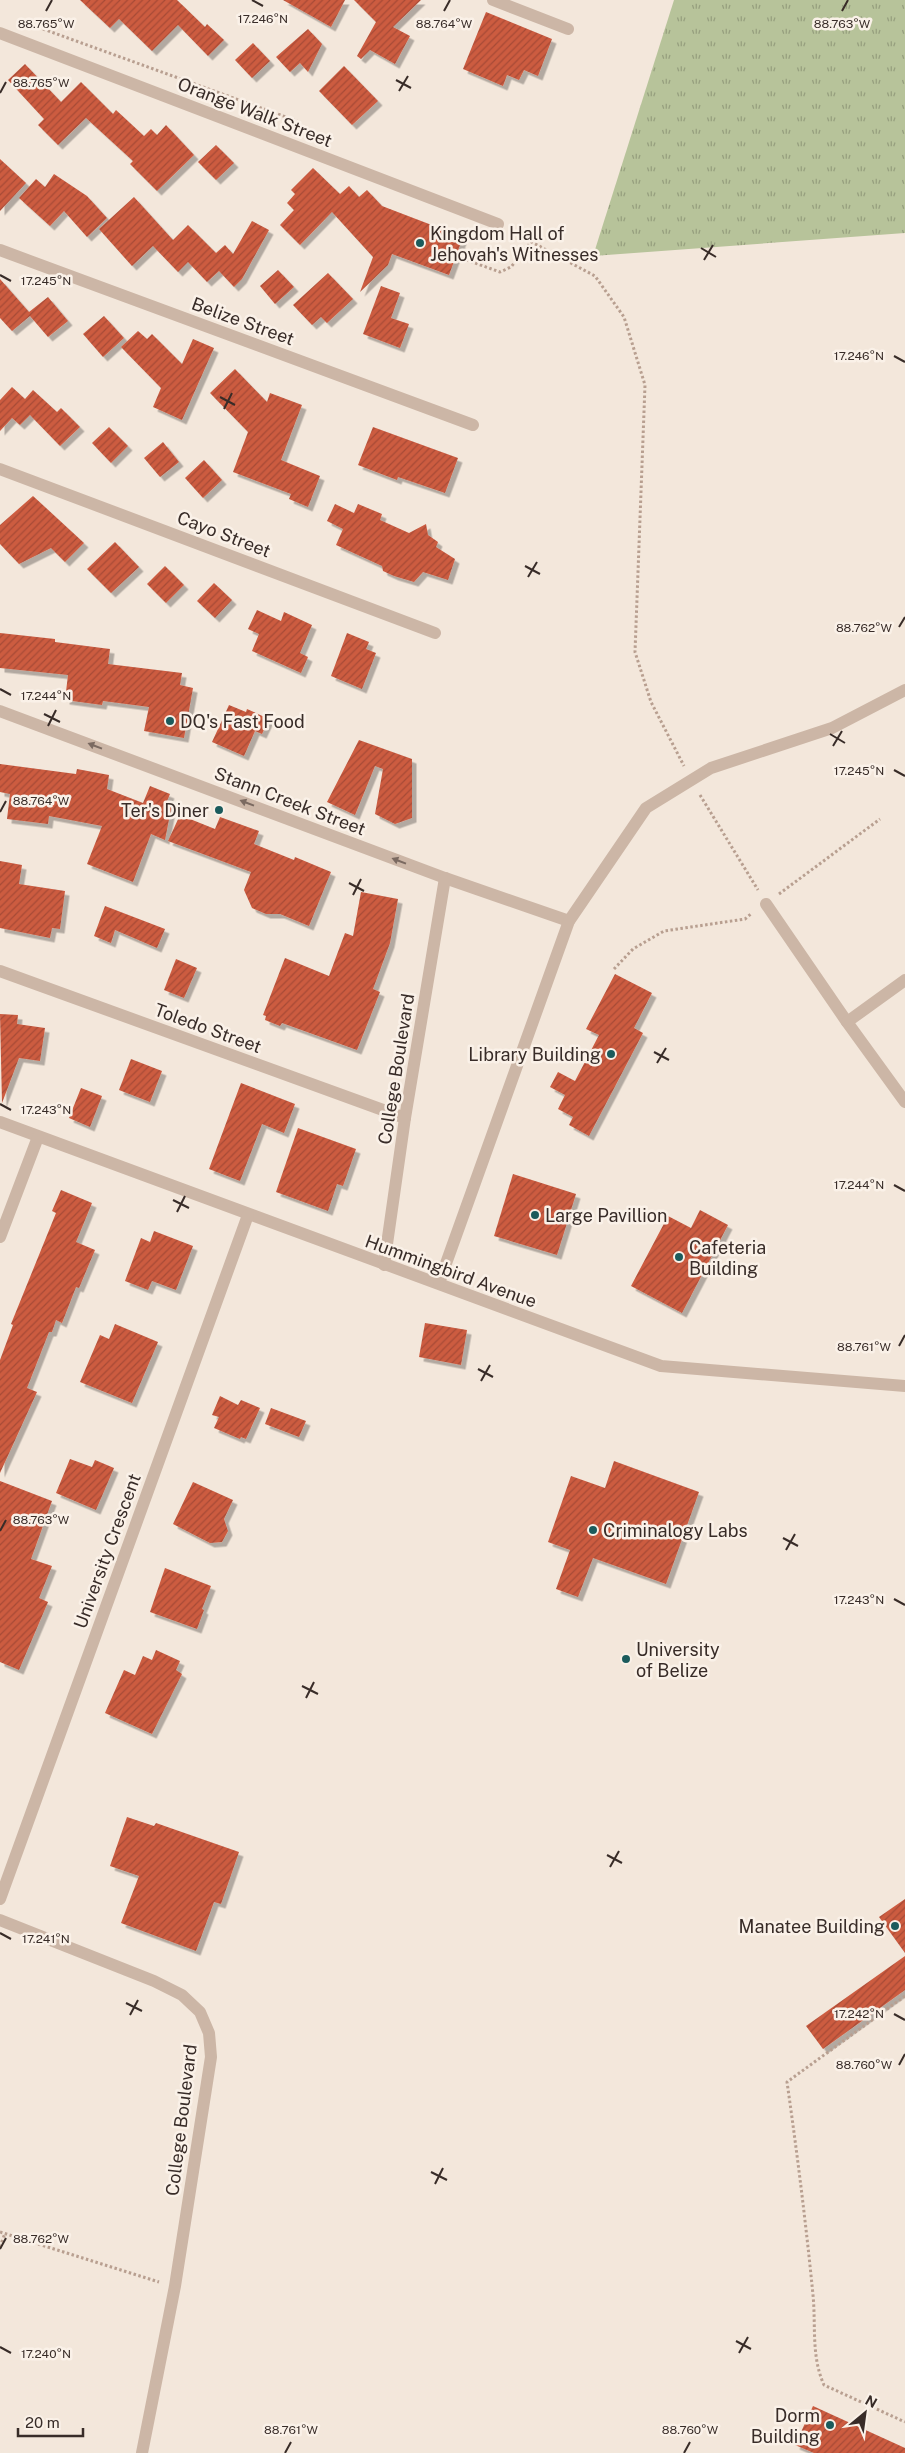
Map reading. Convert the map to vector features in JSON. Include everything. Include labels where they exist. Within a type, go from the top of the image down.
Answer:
[{"type":"street","points":[[493,0],[568,29]]},
{"type":"street","name":"Orange Walk Street","points":[[0,33],[498,224]]},
{"type":"street","name":"Belize Street","points":[[0,250],[473,425]]},
{"type":"street","name":"Cayo Street","points":[[0,469],[435,633]]},
{"type":"street","points":[[439,1283],[568,921],[646,808],[711,768],[832,728],[905,690]]},
{"type":"street","name":"Stann Creek Street","points":[[0,711],[445,878],[568,921]]},
{"type":"street","name":"College Boulevard","points":[[384,1265],[405,1118],[445,878]]},
{"type":"street","points":[[766,904],[846,1022],[905,1102]]},
{"type":"street","name":"Toledo Street","points":[[0,971],[405,1118]]},
{"type":"street","points":[[846,1022],[905,980]]},
{"type":"street","name":"Hummingbird Avenue","points":[[0,1122],[248,1216],[439,1283],[661,1366],[905,1386]]},
{"type":"street","points":[[0,1237],[38,1137]]},
{"type":"street","name":"University Crescent","points":[[0,1898],[248,1216]]},
{"type":"street","name":"College Boulevard","points":[[0,1920],[154,1981],[182,1995],[200,2012],[209,2033],[211,2057],[175,2286],[142,2453]]},
{"type":"path","points":[[37,27],[297,121]]},
{"type":"path","points":[[498,224],[595,276],[624,317],[645,385],[635,652],[651,702],[692,780],[766,904]]},
{"type":"path","points":[[461,258],[500,272],[512,267],[531,242]]},
{"type":"path","points":[[905,1996],[787,2082],[815,2311],[817,2369],[824,2385],[905,2422]]},
{"type":"path","points":[[0,2232],[175,2286]]},
{"type":"path","points":[[0,2247],[5,2233]]},
{"type":"green space","points":[[674,0],[905,0],[905,233],[593,256]]},
{"type":"building","points":[[80,0],[177,0],[205,27],[207,24],[224,40],[208,56],[178,25],[152,51],[119,19],[110,28]]},
{"type":"building","points":[[283,0],[345,0],[331,27]]},
{"type":"building","points":[[354,0],[421,0],[393,27],[410,36],[395,64],[370,50],[361,59],[357,56],[376,22]]},
{"type":"building","points":[[486,12],[552,39],[538,76],[524,70],[519,80],[507,75],[503,86],[463,69]]},
{"type":"building","points":[[308,29],[322,44],[308,72],[300,63],[290,72],[276,57]]},
{"type":"building","points":[[253,43],[270,61],[252,78],[235,60]]},
{"type":"building","points":[[25,64],[61,102],[81,82],[113,114],[116,110],[144,136],[151,129],[157,135],[166,125],[194,155],[157,191],[130,164],[133,161],[86,118],[58,145],[38,125],[44,119],[8,80]]},
{"type":"building","points":[[344,66],[378,101],[352,125],[319,91]]},
{"type":"building","points":[[216,145],[234,163],[216,180],[198,162]]},
{"type":"building","points":[[0,159],[26,183],[0,211]]},
{"type":"building","points":[[313,168],[340,194],[349,186],[359,197],[367,190],[382,206],[463,237],[449,275],[392,254],[388,265],[360,292],[373,257],[332,212],[300,245],[280,225],[294,210],[287,203],[295,194],[291,190]]},
{"type":"building","points":[[54,174],[87,196],[107,218],[87,237],[64,211],[50,226],[19,198],[36,179],[45,187]]},
{"type":"building","points":[[134,197],[173,240],[188,225],[216,253],[225,245],[233,254],[252,221],[269,230],[242,279],[234,287],[219,271],[207,282],[188,262],[178,272],[153,246],[132,266],[99,229]]},
{"type":"building","points":[[278,270],[294,287],[275,304],[260,286]]},
{"type":"building","points":[[328,273],[353,299],[327,323],[321,317],[312,325],[293,305]]},
{"type":"building","points":[[0,279],[29,312],[48,297],[68,321],[48,337],[30,316],[12,331],[0,318]]},
{"type":"building","points":[[381,286],[400,293],[391,318],[409,324],[400,348],[363,334]]},
{"type":"building","points":[[104,316],[124,338],[103,357],[83,334]]},
{"type":"building","points":[[138,331],[147,339],[152,334],[182,364],[193,339],[214,348],[182,420],[153,407],[161,388],[121,347]]},
{"type":"building","points":[[235,369],[267,402],[270,393],[302,405],[281,460],[320,476],[308,507],[289,499],[291,494],[233,472],[248,432],[210,393]]},
{"type":"building","points":[[12,387],[25,399],[33,390],[57,412],[61,408],[80,427],[60,446],[30,415],[20,425],[12,418],[0,431],[0,400]]},
{"type":"building","points":[[109,427],[128,446],[111,463],[92,443]]},
{"type":"building","points":[[373,427],[458,458],[445,493],[398,477],[397,480],[358,465]]},
{"type":"building","points":[[163,442],[179,462],[160,477],[144,458]]},
{"type":"building","points":[[204,460],[222,480],[203,498],[185,478]]},
{"type":"building","points":[[33,496],[84,543],[65,562],[51,548],[19,564],[0,544],[0,525]]},
{"type":"building","points":[[335,504],[354,513],[358,504],[382,514],[380,520],[409,533],[426,524],[428,535],[438,542],[436,547],[455,559],[448,580],[423,572],[414,582],[394,576],[383,571],[382,566],[336,545],[343,529],[327,521]]},
{"type":"building","points":[[115,542],[139,567],[111,593],[87,569]]},
{"type":"building","points":[[165,566],[184,585],[166,603],[147,584]]},
{"type":"building","points":[[214,583],[232,600],[215,618],[197,601]]},
{"type":"building","points":[[257,610],[281,621],[284,612],[312,625],[300,653],[308,657],[301,673],[252,651],[259,634],[248,629]]},
{"type":"building","points":[[0,633],[55,639],[55,642],[110,649],[108,664],[182,673],[180,685],[193,688],[184,738],[144,731],[149,707],[103,701],[102,705],[65,700],[68,675],[0,668]]},
{"type":"building","points":[[347,633],[369,642],[366,649],[376,653],[362,689],[331,676]]},
{"type":"building","points":[[229,705],[246,712],[247,709],[269,719],[262,734],[255,731],[244,756],[212,742]]},
{"type":"building","points":[[359,740],[412,759],[412,818],[395,824],[375,814],[383,769],[375,766],[355,815],[327,802]]},
{"type":"building","points":[[0,764],[76,774],[77,769],[109,775],[107,789],[143,803],[150,786],[170,794],[167,801],[172,804],[165,840],[151,834],[133,882],[87,864],[102,826],[49,816],[48,824],[7,819],[10,794],[0,792]]},
{"type":"building","points":[[180,815],[215,829],[220,817],[259,831],[254,844],[294,860],[295,857],[331,872],[309,926],[280,914],[266,914],[252,908],[244,890],[251,872],[168,841]]},
{"type":"building","points":[[0,861],[22,865],[19,884],[65,891],[60,929],[52,928],[50,938],[0,928]]},
{"type":"building","points":[[361,892],[398,899],[390,943],[373,989],[380,992],[357,1050],[282,1023],[280,1026],[265,1020],[266,1016],[263,1015],[285,958],[329,976],[345,933],[353,936]]},
{"type":"building","points":[[105,906],[165,929],[157,948],[115,930],[111,943],[94,936]]},
{"type":"building","points":[[176,959],[197,968],[184,998],[164,990]]},
{"type":"building","name":"Library Building","points":[[615,974],[652,993],[634,1028],[643,1033],[589,1136],[569,1125],[573,1117],[558,1109],[565,1095],[550,1087],[558,1072],[575,1081],[599,1035],[586,1029]]},
{"type":"building","points":[[0,1014],[18,1015],[17,1024],[45,1028],[40,1061],[19,1058],[2,1103]]},
{"type":"building","points":[[131,1059],[162,1071],[150,1102],[119,1090]]},
{"type":"building","points":[[241,1083],[295,1104],[284,1133],[262,1124],[240,1181],[209,1169]]},
{"type":"building","points":[[81,1088],[102,1096],[90,1127],[69,1118]]},
{"type":"building","points":[[298,1128],[356,1149],[343,1186],[337,1184],[328,1211],[276,1192]]},
{"type":"building","name":"Large Pavillion","points":[[513,1174],[576,1194],[557,1255],[494,1236]]},
{"type":"building","points":[[61,1190],[92,1203],[76,1242],[95,1250],[79,1288],[76,1287],[62,1323],[56,1320],[52,1332],[49,1332],[27,1388],[37,1392],[0,1473],[0,1360],[13,1325],[11,1324],[56,1213],[52,1211]]},
{"type":"building","name":"Cafeteria Building","points":[[700,1210],[728,1225],[682,1313],[631,1286],[668,1216],[691,1228]]},
{"type":"building","points":[[154,1231],[193,1246],[176,1290],[152,1281],[148,1290],[125,1281],[141,1238],[150,1242]]},
{"type":"building","points":[[425,1323],[467,1330],[461,1365],[419,1357]]},
{"type":"building","points":[[115,1324],[158,1342],[132,1403],[80,1382],[100,1335],[109,1339]]},
{"type":"building","points":[[220,1396],[238,1405],[241,1400],[260,1408],[246,1439],[241,1437],[240,1439],[214,1428],[219,1417],[212,1415]]},
{"type":"building","points":[[271,1408],[306,1421],[299,1437],[265,1424]]},
{"type":"building","points":[[70,1459],[92,1467],[95,1460],[114,1468],[96,1510],[56,1493]]},
{"type":"building","name":"Criminalogy Labs","points":[[614,1461],[699,1492],[666,1584],[593,1558],[578,1597],[556,1589],[570,1550],[548,1542],[571,1476],[605,1488]]},
{"type":"building","points":[[0,1481],[52,1501],[31,1559],[52,1566],[39,1598],[48,1602],[19,1670],[0,1662]]},
{"type":"building","points":[[193,1482],[233,1500],[224,1519],[228,1531],[222,1542],[210,1543],[173,1524]]},
{"type":"building","points":[[165,1568],[211,1586],[197,1629],[150,1612]]},
{"type":"building","points":[[156,1650],[180,1661],[176,1670],[182,1674],[152,1734],[105,1713],[124,1670],[135,1675],[143,1656],[152,1660]]},
{"type":"building","points":[[127,1817],[154,1826],[156,1823],[239,1852],[221,1904],[214,1902],[196,1951],[121,1923],[139,1876],[110,1866]]},
{"type":"building","name":"Manatee Building","points":[[905,1899],[905,1953],[879,1917]]},
{"type":"building","points":[[905,1956],[905,1990],[823,2049],[806,2026]]},
{"type":"building","name":"Dorm Building","points":[[813,2406],[905,2448],[905,2453],[814,2453],[795,2445]]},
{"type":"place","name":"Kingdom Hall of Jehovah's Witnesses","points":[[420,243]]},
{"type":"place","name":"DQ's Fast Food","points":[[170,721]]},
{"type":"place","name":"Ter's Diner","points":[[219,810]]},
{"type":"place","name":"Library Building","points":[[611,1054]]},
{"type":"place","name":"Large Pavillion","points":[[535,1215]]},
{"type":"place","name":"Cafeteria Building","points":[[679,1257]]},
{"type":"place","name":"Criminalogy Labs","points":[[593,1530]]},
{"type":"place","name":"University of Belize","points":[[626,1659]]},
{"type":"place","name":"Manatee Building","points":[[895,1926]]},
{"type":"place","name":"Dorm Building","points":[[830,2425]]}]
